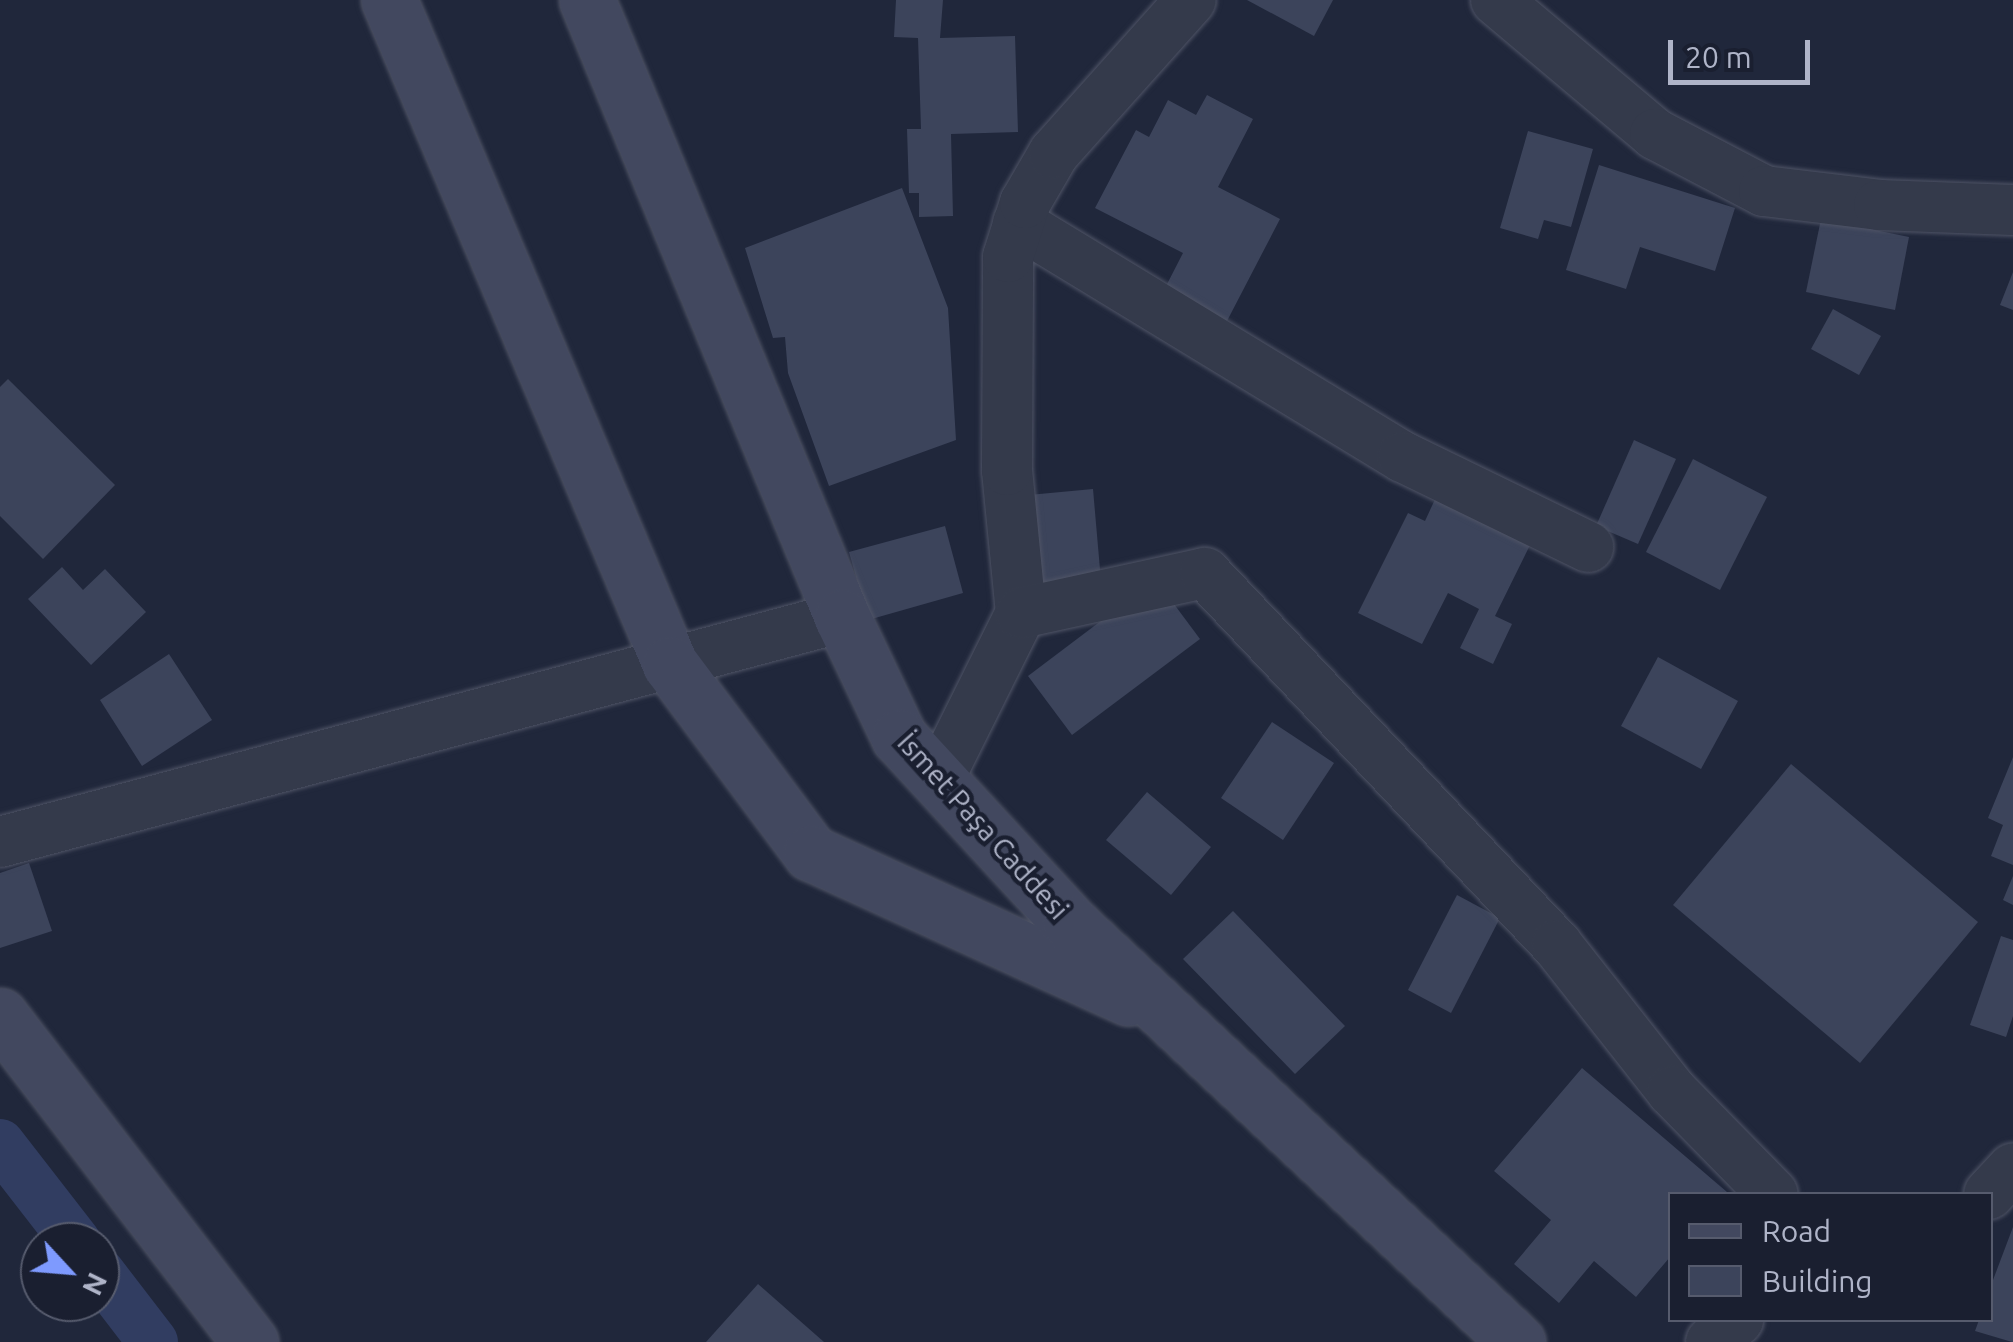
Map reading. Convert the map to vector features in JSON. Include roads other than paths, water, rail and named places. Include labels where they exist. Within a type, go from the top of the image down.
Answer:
[{"type":"main road","points":[[389,0],[670,664],[811,853],[1172,1018]]},
{"type":"main road","name":"İsmet Paşa Caddesi","points":[[586,0],[880,706],[938,780],[1070,923],[1517,1342]]},
{"type":"main road","points":[[0,1016],[250,1342]]},
{"type":"street","points":[[938,780],[1021,613],[1007,470],[1005,343],[1008,257],[1018,223],[1054,153],[1191,0]]},
{"type":"street","points":[[1496,0],[1655,134],[1764,191],[1878,205],[2013,210]]},
{"type":"street","points":[[1018,223],[1403,457],[1588,547]]},
{"type":"street","points":[[1021,613],[1205,573],[1557,944],[1672,1092],[1771,1192]]},
{"type":"street","points":[[0,842],[842,617]]},
{"type":"street","points":[[1991,1192],[2013,1168]]},
{"type":"street","points":[[1711,1342],[1736,1322]]},
{"type":"waterway","points":[[0,1144],[60,1222]]},
{"type":"waterway","points":[[120,1299],[153,1342]]}]
